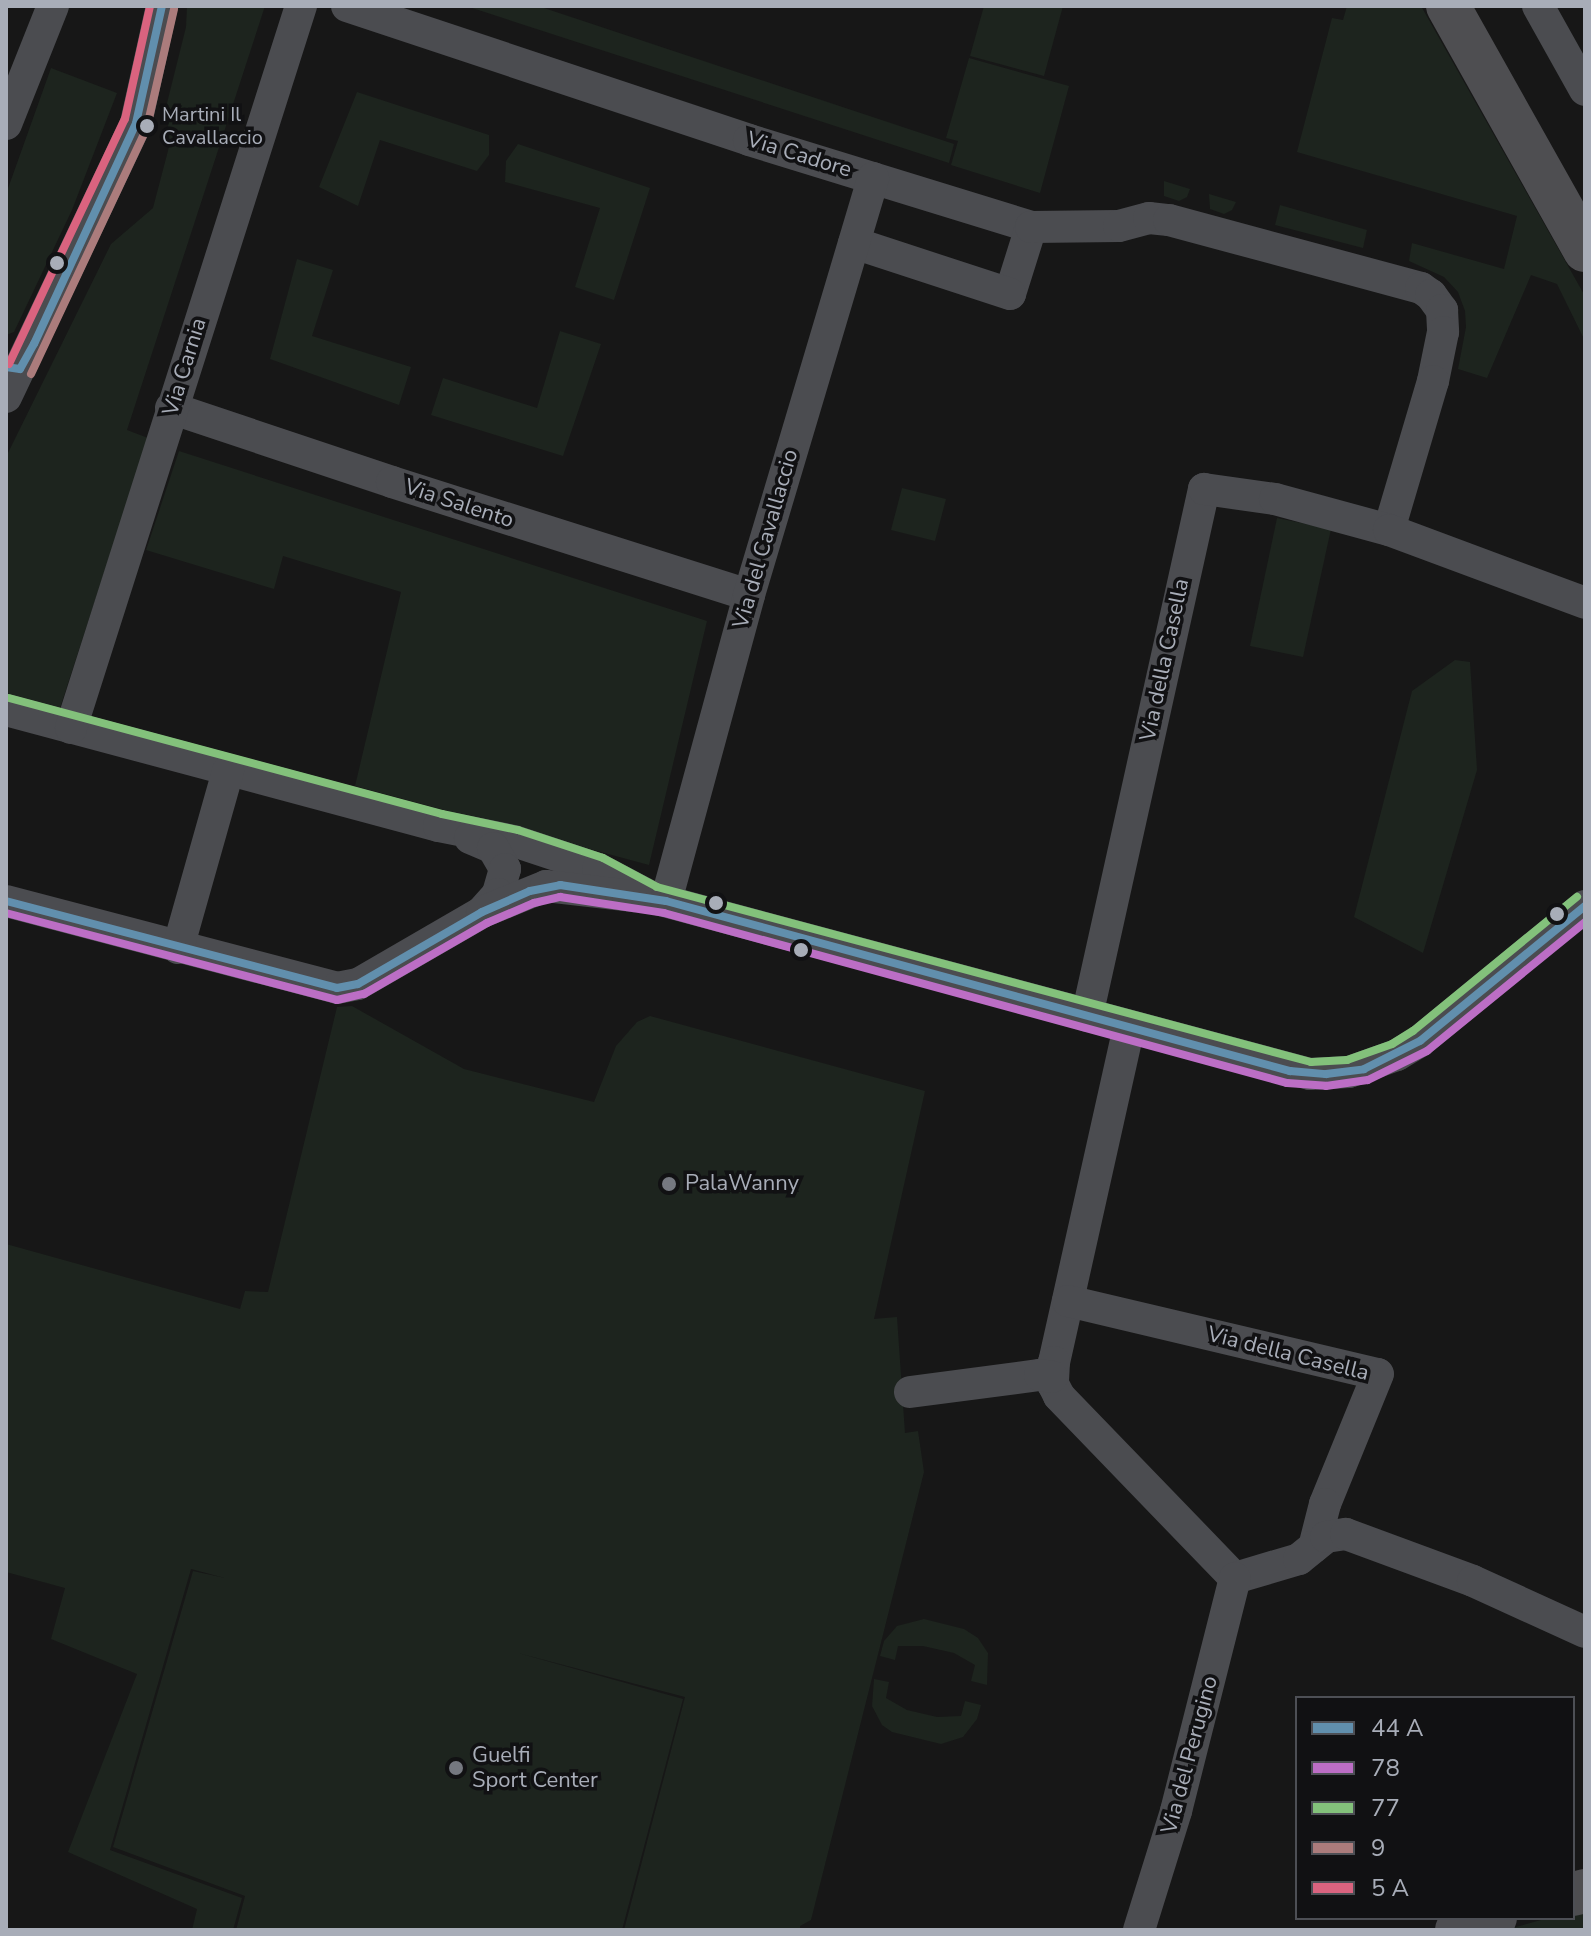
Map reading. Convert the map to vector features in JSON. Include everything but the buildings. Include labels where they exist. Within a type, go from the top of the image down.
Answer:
[{"type":"highway","points":[[1448,6],[1585,250]]},
{"type":"highway","points":[[1479,6],[1585,195]]},
{"type":"highway","points":[[1457,1930],[1489,1920]]},
{"type":"street","points":[[6,124],[53,6]]},
{"type":"street","points":[[11,377],[136,123],[162,6]]},
{"type":"street","name":"Via Carnia","points":[[71,728],[301,6]]},
{"type":"street","name":"Via Cadore","points":[[347,6],[1031,227]]},
{"type":"street","points":[[1538,6],[1585,90]]},
{"type":"street","name":"Via del Cavallaccio","points":[[659,900],[873,178]]},
{"type":"street","points":[[854,243],[1010,294],[1031,227],[1119,226],[1149,218],[1169,220],[1421,288],[1431,295],[1442,310],[1443,332],[1433,381],[1389,530]]},
{"type":"street","name":"Via Salento","points":[[171,408],[749,595]]},
{"type":"street","name":"Via della Casella","points":[[1087,1016],[1204,489],[1275,499],[1389,530],[1585,603]]},
{"type":"street","points":[[6,710],[228,771],[439,826],[479,832],[568,857],[659,900]]},
{"type":"street","points":[[178,948],[228,771]]},
{"type":"street","points":[[439,826],[488,845],[501,857],[504,883],[482,912]]},
{"type":"street","points":[[6,901],[330,988],[344,988],[370,977],[482,912],[546,886],[659,900],[1310,1074],[1364,1069],[1420,1041],[1585,906]]},
{"type":"street","points":[[1129,1027],[1052,1377],[1059,1396],[1235,1578],[1299,1559],[1326,1537],[1346,1534],[1473,1581],[1585,1632]]},
{"type":"street","name":"Via della Casella","points":[[1068,1301],[1378,1374],[1325,1504],[1314,1547]]},
{"type":"street","points":[[910,1392],[1006,1379],[1052,1377]]},
{"type":"street","name":"Via del Perugino","points":[[1139,1930],[1176,1811],[1235,1578]]},
{"type":"shaded area","points":[[187,6],[265,6],[127,430],[148,438],[60,708],[6,693],[6,457],[111,244],[153,208],[170,143],[166,107],[186,27]]},
{"type":"shaded area","points":[[466,6],[538,6],[954,144],[949,163]]},
{"type":"shaded area","points":[[984,6],[1063,6],[1044,76],[970,56]]},
{"type":"shaded area","points":[[1347,6],[1421,6],[1585,296],[1585,341],[1557,284],[1531,275],[1487,378],[1458,369],[1466,327],[1465,311],[1458,292],[1444,277],[1409,261],[1412,243],[1504,269],[1517,216],[1297,152],[1332,18],[1343,20]]},
{"type":"shaded area","points":[[969,58],[1069,86],[1040,193],[951,165],[958,141],[946,138]]},
{"type":"shaded area","points":[[51,68],[117,93],[72,210],[14,332],[6,335],[6,194]]},
{"type":"shaded area","points":[[357,92],[489,135],[489,155],[477,171],[380,140],[358,206],[319,187]]},
{"type":"shaded area","points":[[518,144],[650,188],[614,300],[575,287],[600,208],[505,182],[506,161]]},
{"type":"shaded area","points":[[1164,181],[1190,189],[1187,197],[1179,201],[1164,196]]},
{"type":"shaded area","points":[[1209,194],[1236,202],[1232,210],[1224,214],[1210,209]]},
{"type":"shaded area","points":[[1280,205],[1367,230],[1363,248],[1275,225]]},
{"type":"shaded area","points":[[297,259],[333,270],[312,336],[411,367],[399,405],[270,359]]},
{"type":"shaded area","points":[[560,331],[601,344],[563,456],[431,415],[443,378],[537,408]]},
{"type":"shaded area","points":[[179,451],[707,621],[649,865],[355,786],[401,592],[283,556],[274,589],[146,550]]},
{"type":"shaded area","points":[[902,488],[946,499],[935,541],[891,530]]},
{"type":"shaded area","points":[[1277,518],[1331,529],[1303,657],[1250,646]]},
{"type":"shaded area","points":[[1455,660],[1470,662],[1477,770],[1423,953],[1354,917],[1412,691]]},
{"type":"shaded area","points":[[352,1006],[464,1069],[594,1102],[616,1046],[637,1022],[650,1016],[925,1091],[874,1319],[897,1317],[905,1433],[918,1431],[924,1472],[811,1920],[800,1926],[800,1930],[624,1930],[685,1697],[518,1653],[683,1699],[622,1930],[236,1930],[245,1896],[113,1847],[193,1571],[225,1578],[191,1569],[110,1850],[242,1898],[233,1930],[192,1930],[197,1909],[68,1852],[137,1674],[51,1639],[65,1588],[6,1572],[6,1244],[240,1309],[245,1291],[268,1292],[337,1007]]},
{"type":"shaded area","points":[[924,1619],[964,1629],[978,1638],[988,1653],[987,1685],[971,1681],[975,1665],[954,1653],[923,1646],[898,1646],[895,1660],[880,1656],[884,1641],[897,1626]]},
{"type":"shaded area","points":[[874,1679],[889,1682],[886,1698],[907,1710],[937,1717],[961,1716],[965,1701],[981,1705],[977,1719],[963,1737],[941,1744],[892,1732],[882,1725],[872,1706]]},
{"type":"shaded area","points":[[1585,1908],[1584,1930],[1505,1930],[1541,1920],[1575,1920],[1575,1910]]},
{"type":"transit line","points":[[9,364],[125,119],[150,6]]},
{"type":"transit line","points":[[6,367],[20,369],[34,344],[136,123],[162,6]]},
{"type":"transit line","name":"9","points":[[31,374],[147,127],[174,9]]},
{"type":"transit line","name":"77","points":[[9,698],[442,814],[518,830],[603,858],[657,887],[1311,1062],[1347,1060],[1392,1044],[1413,1031],[1577,897]]},
{"type":"transit line","points":[[6,901],[337,988],[358,984],[482,912],[530,891],[560,885],[666,901],[1290,1071],[1326,1074],[1364,1069],[1420,1041],[1585,906]]},
{"type":"transit line","name":"78","points":[[6,913],[337,1000],[364,994],[487,923],[534,903],[560,897],[664,913],[1287,1083],[1326,1086],[1368,1080],[1427,1051],[1585,922]]},
{"type":"place","name":"Martini Il Cavallaccio","points":[[147,126]]},
{"type":"place","name":"PalaWanny","points":[[669,1184]]},
{"type":"place","name":"Guelfi Sport Center","points":[[456,1768]]}]
